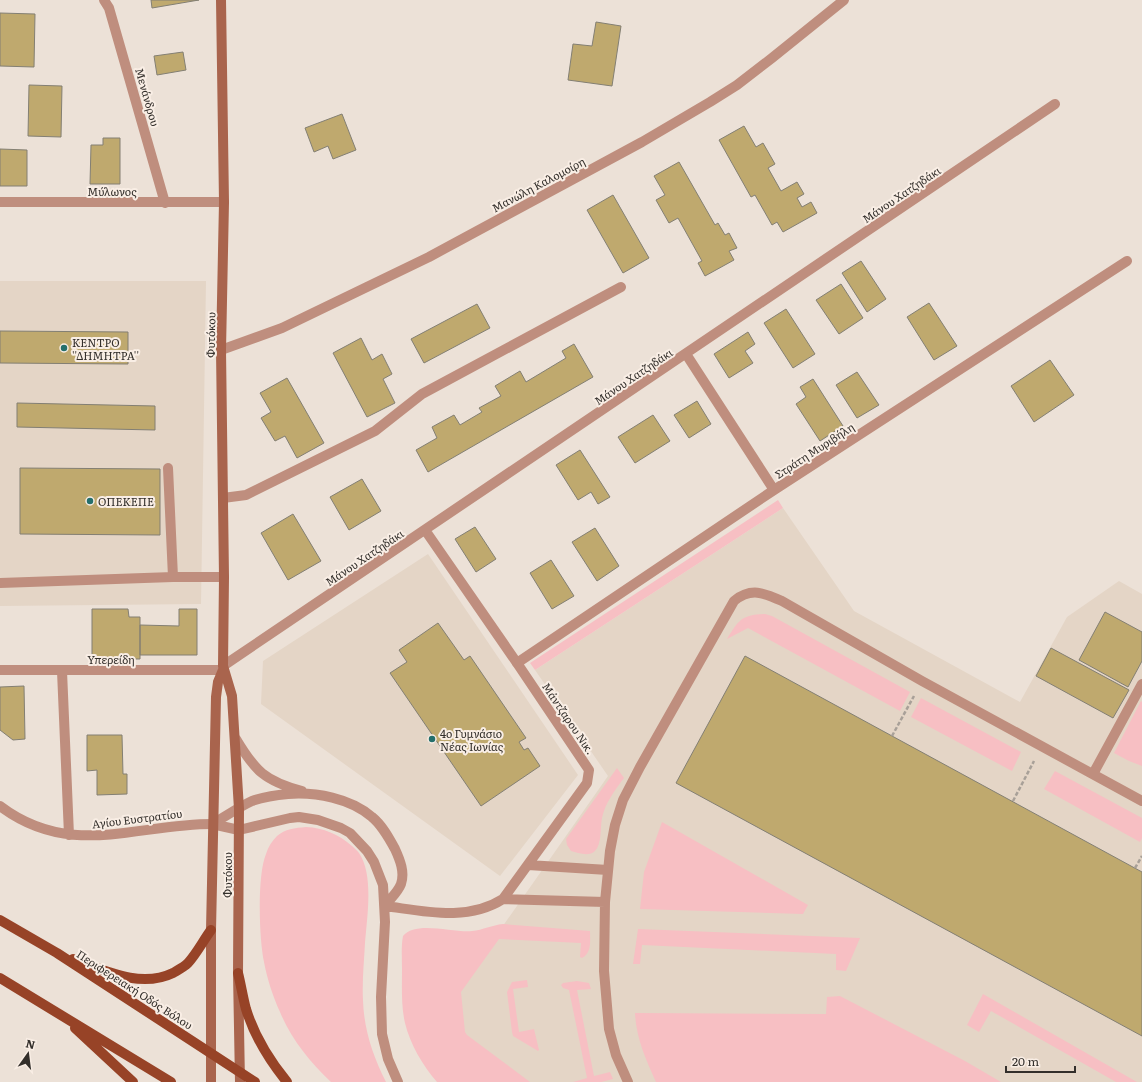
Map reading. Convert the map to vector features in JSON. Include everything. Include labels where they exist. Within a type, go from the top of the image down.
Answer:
[{"type":"main road","name":"Περιφερειακή Οδός Βόλου","points":[[0,920],[57,954],[211,1053],[240,1077],[256,1082]]},
{"type":"main road","points":[[57,954],[126,977],[135,979],[159,978],[180,969],[188,963],[211,930]]},
{"type":"main road","points":[[238,973],[246,1010],[261,1042],[287,1082]]},
{"type":"main road","points":[[0,978],[171,1082]]},
{"type":"main road","points":[[56,1011],[133,1082]]},
{"type":"street","name":"Μενάνδρου","points":[[104,0],[109,8],[165,203]]},
{"type":"street","name":"Φυτόκου","points":[[221,0],[224,202],[221,350],[224,577],[223,668],[232,696],[236,739],[239,809],[238,973],[240,1077]]},
{"type":"street","name":"Μανώλη Καλομοίρη","points":[[221,350],[282,328],[429,257],[642,142],[737,85],[844,0]]},
{"type":"street","name":"Μάνου Χατζηδάκι","points":[[223,668],[1055,104]]},
{"type":"street","name":"Μύλωνος","points":[[0,202],[224,202]]},
{"type":"street","name":"Στράτη Μυριβήλη","points":[[517,663],[774,490],[1127,261]]},
{"type":"street","points":[[223,498],[246,495],[375,431],[422,394],[621,287]]},
{"type":"street","points":[[686,354],[774,490]]},
{"type":"street","points":[[168,468],[173,577]]},
{"type":"street","name":"Μάντζαρου Νικ.","points":[[385,906],[460,914],[482,909],[503,899],[587,783],[589,770],[426,530]]},
{"type":"street","points":[[0,583],[173,577],[224,577]]},
{"type":"street","points":[[628,1082],[616,1055],[609,1029],[604,971],[605,902],[608,870],[618,812],[630,786],[734,601],[742,595],[747,593],[756,593],[782,601],[922,681],[1142,801]]},
{"type":"street","name":"Φυτόκου","points":[[211,1082],[212,824],[216,697],[218,682],[223,668]]},
{"type":"street","name":"Υπερείδη","points":[[0,670],[62,671],[223,668]]},
{"type":"street","points":[[62,671],[69,835]]},
{"type":"street","points":[[1093,774],[1142,684]]},
{"type":"street","points":[[236,739],[251,763],[264,776],[286,786],[335,799],[361,809],[373,817],[385,831],[399,858],[403,875],[400,886],[385,906]]},
{"type":"street","points":[[212,824],[252,801],[290,794],[317,795]]},
{"type":"street","name":"Αγίου Ευστρατίου","points":[[0,806],[33,826],[69,835],[113,835],[191,824],[212,824],[239,830]]},
{"type":"street","points":[[239,830],[290,818],[299,817],[318,820],[341,828],[350,833],[359,841],[374,862],[383,885],[385,906],[381,997],[382,1034],[388,1059],[398,1082]]},
{"type":"street","points":[[528,865],[608,870]]},
{"type":"street","points":[[503,899],[605,902]]},
{"type":"path","points":[[892,736],[922,681]]},
{"type":"path","points":[[1013,801],[1042,746]]},
{"type":"path","points":[[1135,868],[1142,856]]},
{"type":"shaded area","points":[[0,281],[206,281],[201,604],[0,606]]},
{"type":"shaded area","points":[[778,500],[783,508],[535,670],[530,663]]},
{"type":"shaded area","points":[[783,508],[854,611],[1020,702],[1067,617],[1119,581],[1142,594],[1142,1082],[524,1082],[437,1020],[608,776],[535,670]]},
{"type":"shaded area","name":"4ο Γυμνάσιο Νέας Ιωνίας","points":[[428,554],[578,775],[500,876],[261,704],[263,661]]},
{"type":"shaded area","points":[[765,614],[772,616],[910,692],[900,711],[748,628],[727,639],[738,623],[746,617]]},
{"type":"shaded area","points":[[921,698],[1021,752],[1012,771],[911,717]]},
{"type":"shaded area","points":[[1141,701],[1142,702],[1142,766],[1114,753]]},
{"type":"shaded area","points":[[617,768],[624,778],[605,807],[602,818],[600,840],[597,848],[590,854],[571,851],[567,845],[566,839]]},
{"type":"shaded area","points":[[1055,771],[1142,818],[1142,838],[1140,842],[1044,789]]},
{"type":"shaded area","points":[[662,822],[808,905],[803,914],[640,909],[644,872]]},
{"type":"shaded area","points":[[306,827],[325,830],[341,838],[359,853],[364,862],[368,884],[368,909],[363,979],[365,1022],[370,1043],[386,1082],[331,1082],[295,1041],[284,1022],[270,987],[262,952],[261,938],[260,891],[263,864],[269,847],[277,836],[287,830]]},
{"type":"shaded area","points":[[503,924],[590,931],[589,950],[582,958],[580,957],[581,943],[499,939],[461,992],[465,1032],[530,1082],[437,1082],[418,1054],[410,1039],[405,1023],[402,996],[403,936],[409,931],[416,929],[435,928],[472,931]]},
{"type":"shaded area","points":[[638,929],[860,938],[846,971],[836,970],[836,954],[642,945],[640,964],[633,964]]},
{"type":"shaded area","points":[[527,980],[528,987],[513,989],[519,1032],[534,1029],[538,1051],[513,1036],[512,1032],[507,992],[512,982]]},
{"type":"shaded area","points":[[577,981],[589,983],[591,989],[577,990],[594,1076],[610,1072],[613,1079],[601,1082],[573,1082],[587,1078],[569,990],[563,988],[561,985],[563,983]]},
{"type":"shaded area","points":[[983,994],[1137,1082],[1116,1082],[991,1011],[979,1032],[967,1025]]},
{"type":"shaded area","points":[[840,996],[965,1061],[1001,1082],[656,1082],[642,1049],[637,1031],[635,1013],[826,1014],[827,997]]},
{"type":"building","points":[[151,0],[199,0],[152,8]]},
{"type":"building","points":[[0,13],[35,14],[34,67],[0,66]]},
{"type":"building","points":[[596,22],[621,26],[612,86],[568,80],[573,44],[592,46]]},
{"type":"building","points":[[183,52],[186,70],[157,75],[154,56]]},
{"type":"building","points":[[29,85],[62,86],[61,137],[28,136]]},
{"type":"building","points":[[342,114],[356,150],[333,159],[328,146],[314,152],[305,128]]},
{"type":"building","points":[[744,126],[756,147],[763,143],[775,164],[768,168],[781,191],[797,182],[804,194],[797,198],[802,207],[811,202],[817,213],[783,232],[777,222],[772,225],[755,195],[751,197],[719,140]]},
{"type":"building","points":[[103,138],[120,138],[120,184],[90,184],[91,145],[103,145]]},
{"type":"building","points":[[0,149],[27,150],[27,186],[0,186]]},
{"type":"building","points":[[679,162],[715,225],[718,223],[725,235],[729,233],[737,248],[729,251],[734,260],[705,276],[698,263],[702,261],[678,218],[669,223],[656,200],[665,195],[654,176]]},
{"type":"building","points":[[613,195],[649,258],[623,273],[587,210]]},
{"type":"building","points":[[861,261],[886,299],[867,312],[842,273]]},
{"type":"building","points":[[841,284],[863,318],[839,334],[816,300]]},
{"type":"building","points":[[929,303],[957,346],[934,360],[907,317]]},
{"type":"building","points":[[477,304],[490,328],[424,363],[411,339]]},
{"type":"building","points":[[786,309],[815,354],[793,368],[764,323]]},
{"type":"building","name":"ΚΕΝΤΡΟ ''ΔΗΜΗΤΡΑ''","points":[[0,331],[128,332],[128,364],[0,363]]},
{"type":"building","points":[[748,332],[755,344],[745,351],[753,363],[729,378],[714,354]]},
{"type":"building","points":[[361,338],[372,360],[382,354],[392,374],[383,379],[395,403],[367,417],[333,353]]},
{"type":"building","points":[[574,344],[593,377],[428,472],[416,450],[437,438],[432,427],[454,415],[460,425],[482,412],[479,408],[501,396],[495,386],[520,371],[526,382],[566,358],[562,351]]},
{"type":"building","points":[[1050,360],[1074,395],[1034,422],[1011,386]]},
{"type":"building","points":[[857,372],[879,405],[857,418],[836,385]]},
{"type":"building","points":[[287,378],[324,443],[297,458],[285,436],[275,441],[261,418],[271,412],[260,393]]},
{"type":"building","points":[[813,379],[843,426],[820,441],[796,404],[806,397],[800,387]]},
{"type":"building","points":[[697,401],[711,424],[689,438],[674,415]]},
{"type":"building","points":[[17,403],[155,406],[155,430],[17,427]]},
{"type":"building","points":[[653,415],[670,441],[635,463],[618,437]]},
{"type":"building","points":[[580,450],[610,497],[598,504],[591,492],[578,500],[556,465]]},
{"type":"building","name":"ΟΠΕΚΕΠΕ","points":[[20,468],[160,469],[160,535],[20,534]]},
{"type":"building","points":[[362,479],[381,511],[349,530],[330,497]]},
{"type":"building","points":[[293,514],[321,561],[288,580],[261,533]]},
{"type":"building","points":[[475,527],[496,559],[476,572],[455,539]]},
{"type":"building","points":[[595,528],[619,566],[597,581],[572,542]]},
{"type":"building","points":[[551,560],[574,596],[552,609],[530,573]]},
{"type":"building","points":[[92,609],[128,609],[129,617],[140,617],[140,659],[92,659]]},
{"type":"building","points":[[179,609],[197,609],[197,655],[140,655],[140,625],[179,626]]},
{"type":"building","points":[[1105,612],[1142,632],[1142,661],[1128,687],[1079,660]]},
{"type":"building","points":[[438,623],[464,660],[470,656],[526,738],[519,742],[524,750],[528,748],[540,766],[481,806],[390,673],[407,662],[399,650]]},
{"type":"building","points":[[1051,648],[1129,690],[1113,718],[1036,676]]},
{"type":"building","points":[[745,656],[1142,872],[1142,1036],[676,783]]},
{"type":"building","points":[[24,686],[25,739],[13,740],[0,730],[0,687]]},
{"type":"building","points":[[87,735],[122,735],[123,774],[127,774],[127,794],[97,795],[97,770],[87,771]]},
{"type":"place","name":"ΚΕΝΤΡΟ ''ΔΗΜΗΤΡΑ''","points":[[64,348]]},
{"type":"place","name":"ΟΠΕΚΕΠΕ","points":[[90,501]]},
{"type":"place","name":"4ο Γυμνάσιο Νέας Ιωνίας","points":[[432,739]]}]
